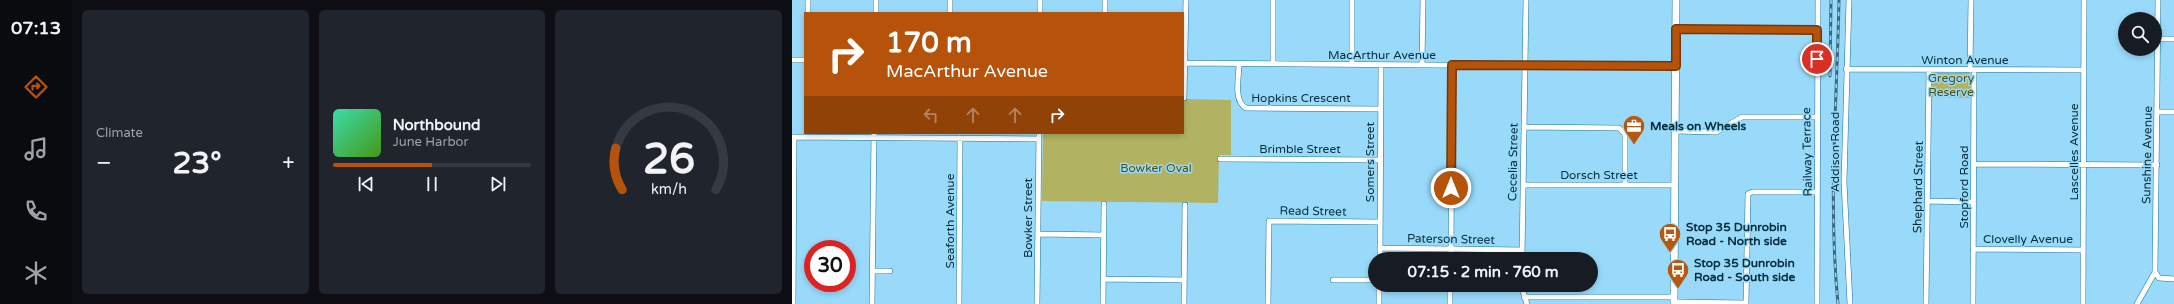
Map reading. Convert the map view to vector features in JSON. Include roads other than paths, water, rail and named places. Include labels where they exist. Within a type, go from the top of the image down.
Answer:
[{"type":"street","points":[[808,0],[808,12]]},
{"type":"street","points":[[876,0],[876,12]]},
{"type":"street","points":[[950,0],[950,12]]},
{"type":"street","points":[[1040,0],[1040,12]]},
{"type":"street","points":[[1105,0],[1105,12]]},
{"type":"street","points":[[1184,98],[1186,0]]},
{"type":"street","points":[[1273,0],[1273,64]]},
{"type":"street","points":[[1352,0],[1352,64]]},
{"type":"street","points":[[1422,65],[1423,0]]},
{"type":"street","name":"Cecelia Street","points":[[1522,250],[1526,0]]},
{"type":"street","points":[[1674,301],[1676,0]]},
{"type":"street","name":"Railway Terrace","points":[[1817,304],[1818,197],[1816,192],[1818,0]]},
{"type":"street","name":"Addison Road","points":[[1849,0],[1844,182],[1850,304]]},
{"type":"street","name":"Stopford Road","points":[[1971,0],[1974,164],[1973,304]]},
{"type":"street","name":"Lascelles Avenue","points":[[2083,304],[2084,0]]},
{"type":"street","name":"Sunshine Avenue","points":[[2158,0],[2158,12]]},
{"type":"street","points":[[1676,29],[1817,30]]},
{"type":"street","points":[[2162,39],[2174,39]]},
{"type":"street","name":"Sunshine Avenue","points":[[2137,304],[2155,272],[2158,56]]},
{"type":"street","points":[[792,60],[804,60]]},
{"type":"street","name":"MacArthur Avenue","points":[[1184,63],[1676,66]]},
{"type":"street","name":"Hopkins Crescent","points":[[1239,64],[1238,99],[1241,105],[1246,108],[1380,109]]},
{"type":"street","name":"Somers Street","points":[[1380,252],[1381,64]]},
{"type":"street","points":[[1451,249],[1452,65]]},
{"type":"street","name":"Winton Avenue","points":[[1846,69],[2083,70]]},
{"type":"street","name":"Shephard Street","points":[[1926,304],[1929,70]]},
{"type":"street","points":[[2157,112],[2174,112]]},
{"type":"street","points":[[1675,131],[1716,132],[1742,117],[1817,117]]},
{"type":"street","points":[[1524,127],[1619,128],[1623,130],[1625,134],[1625,185]]},
{"type":"street","name":"Bowker Street","points":[[1038,304],[1039,134]]},
{"type":"street","points":[[792,304],[793,137],[821,135],[874,135],[960,138],[983,136],[1039,139]]},
{"type":"street","points":[[872,304],[874,135]]},
{"type":"street","name":"Seaforth Avenue","points":[[959,304],[960,138]]},
{"type":"street","name":"Brimble Street","points":[[1220,159],[1380,160]]},
{"type":"street","points":[[1974,164],[2084,166],[2157,165]]},
{"type":"street","name":"Dorsch Street","points":[[1523,185],[1675,185]]},
{"type":"street","points":[[1524,297],[1597,297],[1746,304],[1748,194],[1752,192],[1816,192]]},
{"type":"street","points":[[1928,201],[1973,202]]},
{"type":"street","points":[[1103,304],[1104,204]]},
{"type":"street","points":[[1184,304],[1185,205]]},
{"type":"street","name":"Read Street","points":[[1268,304],[1269,221],[1380,222]]},
{"type":"street","points":[[1038,234],[1104,235]]},
{"type":"street","name":"Paterson Street","points":[[1380,248],[1522,250]]},
{"type":"street","name":"Clovelly Avenue","points":[[1973,249],[2083,250]]},
{"type":"street","points":[[872,270],[890,271]]},
{"type":"street","points":[[2155,272],[2159,278],[2174,279]]},
{"type":"street","points":[[1103,279],[1184,280]]},
{"type":"street","points":[[1333,280],[1368,280]]},
{"type":"street","points":[[1379,292],[1379,304]]},
{"type":"street","points":[[1450,292],[1450,304]]},
{"type":"street","points":[[1523,292],[1526,304]]},
{"type":"street","points":[[1597,297],[1597,304]]},
{"type":"railway","points":[[1830,76],[1831,0]]},
{"type":"railway","points":[[1838,304],[1835,266],[1833,190],[1839,0]]},
{"type":"place","name":"Meals on Wheels","points":[[1634,146]]},
{"type":"place","name":"Stop 35 Dunrobin Road - North side","points":[[1670,254]]},
{"type":"place","name":"Stop 35 Dunrobin Road - South side","points":[[1678,290]]},
{"type":"park label","name":"Gregory Reserve","points":[[1951,85]]},
{"type":"park label","name":"Bowker Oval","points":[[1156,168]]}]
